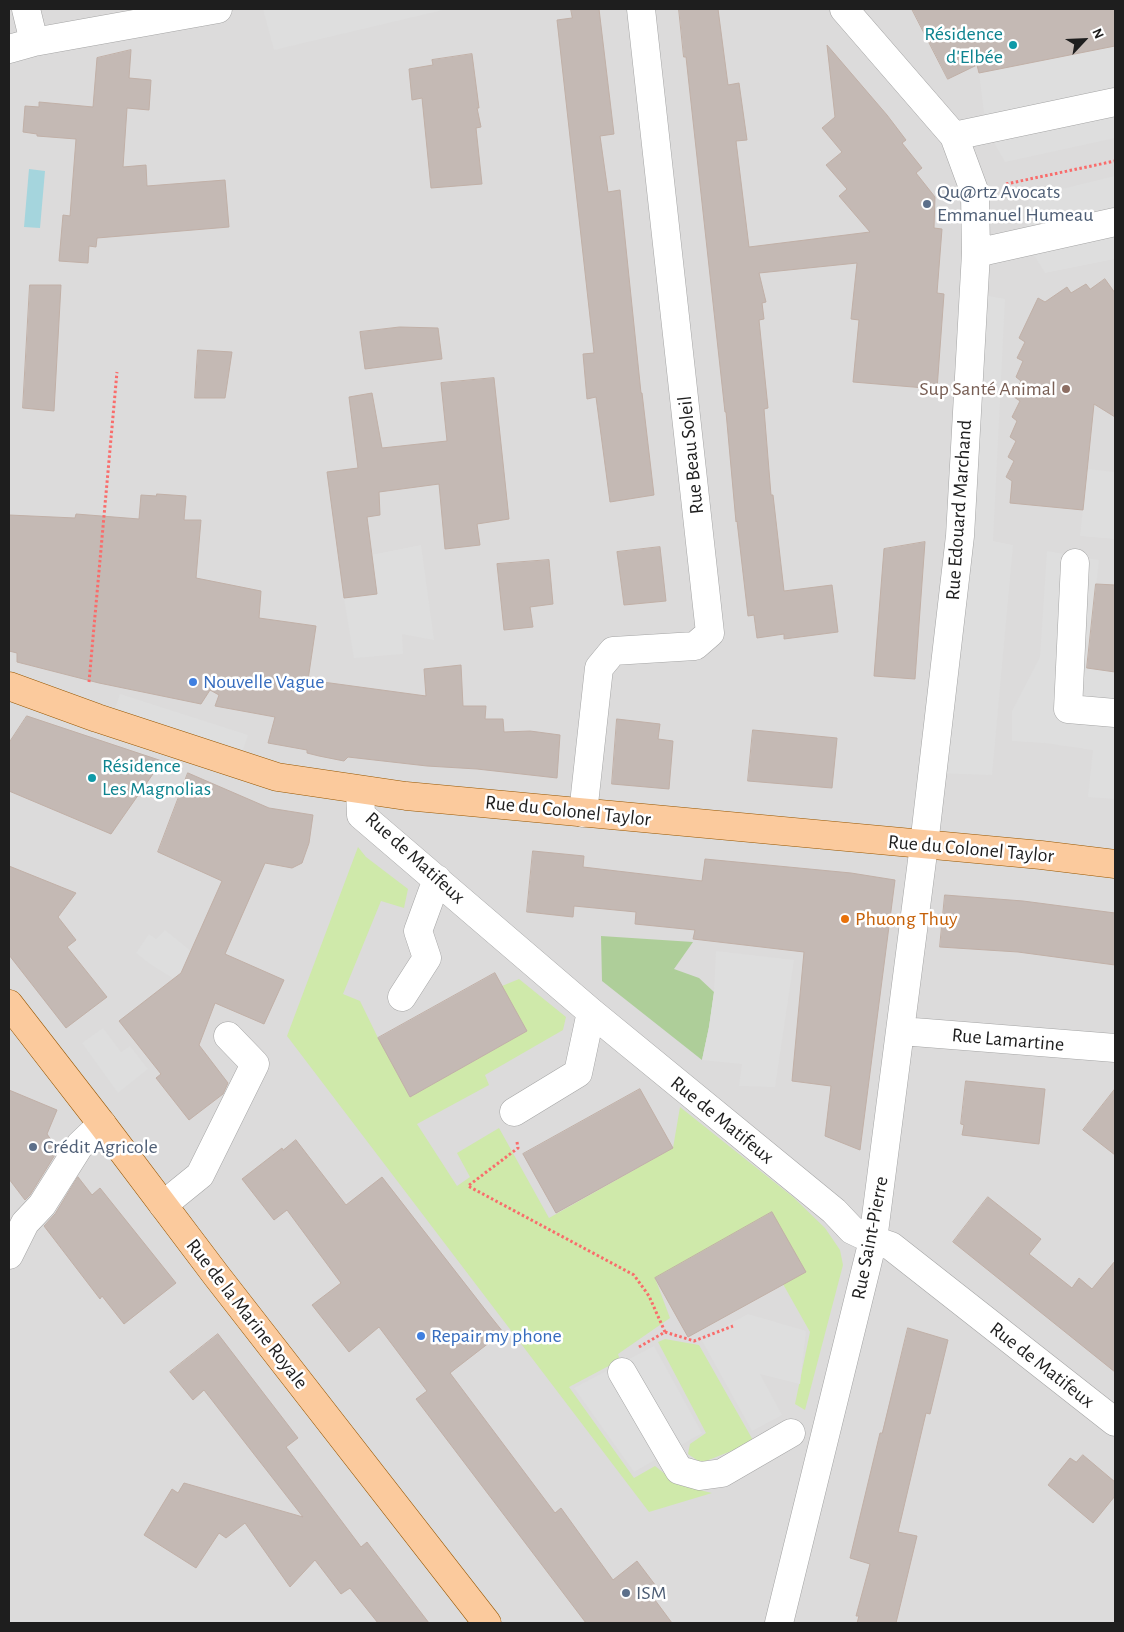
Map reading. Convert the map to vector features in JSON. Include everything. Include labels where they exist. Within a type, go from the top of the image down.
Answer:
[{"type":"main road","name":"Rue du Colonel Taylor","points":[[9,686],[86,715],[277,777],[406,796],[1040,855],[1115,864]]},
{"type":"main road","name":"Rue de la Marine Royale","points":[[9,1004],[216,1275],[487,1623]]},
{"type":"street","points":[[26,9],[21,45],[218,9]]},
{"type":"street","name":"Rue Beau Soleil","points":[[582,813],[599,668],[613,651],[695,646],[710,633],[641,9]]},
{"type":"street","name":"Rue Edouard Marchand","points":[[844,9],[954,136],[975,193],[976,252],[960,536],[924,845]]},
{"type":"street","points":[[954,136],[1115,102]]},
{"type":"street","points":[[976,252],[1115,222]]},
{"type":"street","points":[[1075,563],[1068,709],[1115,713]]},
{"type":"street","name":"Rue de Matifeux","points":[[360,790],[361,815],[591,1012],[834,1211],[852,1230],[891,1246],[1115,1422]]},
{"type":"street","name":"Rue Saint-Pierre","points":[[779,1623],[873,1240],[924,845]]},
{"type":"street","points":[[402,997],[427,958],[418,931],[438,879]]},
{"type":"street","points":[[514,1112],[578,1073],[591,1012]]},
{"type":"street","name":"Rue Lamartine","points":[[901,1031],[1115,1048]]},
{"type":"street","points":[[164,1205],[200,1175],[255,1064],[228,1036]]},
{"type":"street","points":[[9,1255],[25,1223],[42,1205],[80,1145],[102,1124]]},
{"type":"street","points":[[622,1372],[679,1470],[700,1476],[722,1474],[792,1433]]},
{"type":"path","points":[[1005,193],[1004,184],[1115,161]]},
{"type":"path","points":[[86,715],[117,372]]},
{"type":"path","points":[[514,1112],[518,1148],[468,1186],[634,1275],[649,1296],[665,1332]]},
{"type":"path","points":[[622,1372],[627,1354],[665,1332],[694,1341],[733,1326]]},
{"type":"shaded area","points":[[9,9],[1115,9],[1115,1623],[9,1623]]},
{"type":"shaded area","points":[[263,9],[447,9],[274,50]]},
{"type":"shaded area","points":[[1115,46],[1115,138],[1005,162],[986,129],[979,73]]},
{"type":"shaded area","points":[[1115,176],[1115,259],[1045,273],[1026,242],[1029,197]]},
{"type":"shaded area","points":[[973,293],[1005,299],[993,541],[1013,545],[992,775],[933,773]]},
{"type":"shaded area","points":[[1087,469],[1115,472],[1115,539],[1080,536]]},
{"type":"shaded area","points":[[421,545],[434,640],[402,634],[403,654],[354,658],[344,598],[377,594],[371,555]]},
{"type":"shaded area","points":[[1047,551],[1099,560],[1087,668],[1115,672],[1115,799],[1088,797],[1093,750],[1045,743],[1012,741],[1012,711],[1040,657]]},
{"type":"shaded area","points":[[120,694],[248,735],[243,750],[115,709]]},
{"type":"shaded area","points":[[165,930],[191,951],[190,989],[136,953],[149,934],[156,939]]},
{"type":"shaded area","points":[[716,951],[794,960],[775,1087],[739,1086],[742,1064],[702,1060],[714,992]]},
{"type":"shaded area","points":[[103,1028],[121,1052],[130,1046],[148,1069],[118,1093],[82,1043]]},
{"type":"shaded area","points":[[748,1314],[806,1331],[800,1384],[760,1374],[782,1415],[752,1431],[701,1339]]},
{"type":"shaded area","points":[[654,1346],[702,1433],[634,1472],[574,1388]]},
{"type":"green space","points":[[358,847],[366,857],[408,889],[404,908],[381,901],[343,994],[360,1001],[410,1097],[527,1031],[502,986],[519,979],[566,1017],[563,1030],[485,1075],[489,1085],[417,1124],[457,1186],[470,1177],[457,1153],[499,1128],[549,1218],[673,1148],[680,1107],[793,1197],[825,1228],[840,1250],[843,1265],[805,1410],[795,1404],[810,1332],[783,1284],[655,1278],[670,1318],[618,1354],[620,1360],[569,1387],[634,1478],[655,1466],[679,1485],[712,1493],[649,1512],[287,1036]]},
{"type":"green space","points":[[601,936],[693,942],[674,969],[699,978],[714,992],[702,1060],[602,981]]},
{"type":"green space","points":[[665,1339],[699,1345],[754,1442],[701,1463],[688,1454],[690,1444],[706,1433],[658,1342]]},
{"type":"water","points":[[29,169],[45,171],[40,228],[24,227]]},
{"type":"building","points":[[571,9],[599,9],[614,134],[600,136],[608,192],[620,190],[641,393],[654,495],[610,502],[596,397],[587,399],[583,354],[594,353],[557,20],[572,18]]},
{"type":"building","points":[[679,9],[718,9],[728,85],[739,83],[747,140],[736,141],[749,247],[870,232],[839,196],[847,189],[826,165],[842,152],[822,128],[835,117],[827,45],[906,140],[902,143],[922,168],[916,173],[935,197],[934,228],[942,229],[937,293],[944,294],[937,389],[853,382],[859,320],[851,319],[857,263],[759,273],[766,302],[762,303],[764,319],[759,320],[768,408],[764,409],[771,495],[773,495],[784,591],[832,585],[838,632],[784,639],[784,634],[757,638],[754,615],[748,616],[736,522],[726,412],[686,57],[684,57]]},
{"type":"building","name":"Résidence d'Elbée","points":[[912,9],[1115,9],[1115,46],[979,73],[977,65],[948,79]]},
{"type":"building","points":[[131,50],[129,78],[151,80],[149,110],[127,108],[123,167],[146,165],[147,186],[225,180],[229,227],[97,238],[96,247],[89,246],[88,263],[59,261],[63,215],[70,216],[76,139],[37,136],[37,134],[23,132],[25,106],[39,107],[39,102],[93,107],[97,58]]},
{"type":"building","points":[[472,54],[479,108],[477,108],[481,127],[476,128],[482,184],[431,188],[422,98],[412,100],[409,69],[433,65],[432,60]]},
{"type":"building","name":"Sup Santé Animal","points":[[1105,279],[1115,293],[1115,417],[1094,404],[1083,510],[1010,503],[1012,481],[1006,477],[1014,461],[1008,457],[1016,441],[1010,437],[1017,421],[1012,417],[1020,401],[1014,397],[1021,381],[1016,377],[1023,361],[1017,358],[1025,342],[1019,338],[1038,298],[1045,302],[1067,287],[1071,293],[1086,284],[1090,289]]},
{"type":"building","points":[[30,285],[61,285],[54,411],[23,408]]},
{"type":"building","points":[[400,327],[438,328],[442,359],[365,369],[360,332]]},
{"type":"building","points":[[198,350],[232,352],[225,398],[195,398]]},
{"type":"building","points":[[494,378],[509,519],[477,524],[480,545],[445,549],[439,484],[379,492],[380,515],[367,517],[377,594],[344,598],[327,472],[358,468],[349,397],[372,393],[382,448],[447,441],[441,383]]},
{"type":"building","points":[[157,494],[186,496],[184,520],[201,520],[196,578],[261,591],[259,618],[316,626],[308,680],[426,696],[424,669],[461,665],[463,706],[486,706],[485,719],[503,719],[504,732],[530,731],[560,735],[557,778],[348,757],[344,761],[319,756],[307,753],[307,750],[268,743],[275,717],[215,706],[219,695],[210,690],[201,704],[99,683],[17,662],[17,653],[9,651],[9,515],[75,518],[76,514],[139,519],[141,495],[156,496]]},
{"type":"building","points":[[925,542],[915,679],[874,676],[884,549]]},
{"type":"building","points":[[660,547],[666,601],[624,605],[617,552]]},
{"type":"building","points":[[549,560],[553,604],[530,607],[533,627],[504,630],[497,564]]},
{"type":"building","points":[[1096,584],[1115,585],[1115,672],[1087,668]]},
{"type":"building","name":"Résidence Les Magnolias","points":[[27,716],[162,761],[111,834],[9,791],[9,743]]},
{"type":"building","points":[[617,719],[660,724],[658,739],[673,741],[669,789],[612,784]]},
{"type":"building","points":[[753,730],[837,738],[832,788],[748,781]]},
{"type":"building","points":[[188,773],[269,808],[313,815],[309,843],[302,863],[292,868],[265,863],[225,954],[284,980],[264,1024],[215,1003],[199,1045],[228,1083],[223,1094],[189,1120],[156,1078],[161,1074],[119,1021],[181,973],[222,881],[158,852]]},
{"type":"building","points":[[533,851],[584,856],[583,867],[702,881],[705,859],[851,873],[895,880],[860,1150],[825,1136],[831,1086],[792,1081],[804,952],[693,939],[695,930],[635,924],[636,912],[574,906],[573,917],[527,912]]},
{"type":"building","points":[[9,866],[76,893],[58,917],[76,940],[67,947],[107,997],[66,1028],[9,955]]},
{"type":"building","points":[[945,895],[1023,901],[1115,913],[1115,965],[1018,952],[940,947]]},
{"type":"building","points":[[495,973],[527,1031],[410,1097],[378,1038]]},
{"type":"building","points":[[966,1081],[1045,1089],[1039,1144],[962,1135],[964,1125],[961,1124]]},
{"type":"building","points":[[640,1089],[673,1148],[556,1213],[523,1154]]},
{"type":"building","points":[[1115,1089],[1115,1155],[1083,1130]]},
{"type":"building","name":"Crédit Agricole","points":[[9,1090],[57,1110],[47,1134],[58,1150],[25,1200],[9,1179]]},
{"type":"building","points":[[296,1140],[346,1205],[382,1177],[503,1332],[450,1373],[555,1513],[561,1508],[613,1580],[637,1561],[659,1590],[652,1596],[672,1623],[586,1623],[416,1399],[427,1391],[379,1327],[349,1352],[312,1305],[341,1283],[287,1210],[274,1220],[242,1179],[282,1148],[283,1150]]},
{"type":"building","points":[[78,1177],[92,1195],[100,1188],[176,1283],[124,1324],[102,1296],[100,1299],[44,1226],[55,1214]]},
{"type":"building","points":[[988,1197],[1041,1239],[1029,1254],[1072,1288],[1079,1278],[1092,1289],[1115,1261],[1115,1372],[953,1242]]},
{"type":"building","points":[[772,1212],[806,1272],[688,1337],[655,1278]]},
{"type":"building","points":[[908,1328],[948,1340],[930,1414],[926,1413],[898,1532],[917,1536],[896,1623],[857,1623],[859,1616],[856,1616],[870,1564],[850,1558]]},
{"type":"building","points":[[218,1334],[298,1438],[286,1447],[361,1547],[367,1542],[429,1623],[378,1623],[350,1588],[341,1594],[315,1560],[290,1587],[245,1523],[226,1538],[219,1533],[196,1568],[144,1535],[172,1489],[178,1493],[184,1483],[303,1517],[204,1390],[193,1400],[170,1372]]},
{"type":"building","points":[[1083,1455],[1115,1482],[1115,1496],[1093,1523],[1048,1485],[1070,1458],[1076,1462]]},
{"type":"place","name":"Résidence d'Elbée","points":[[1013,45]]},
{"type":"place","name":"Qu@rtz Avocats Emmanuel Humeau","points":[[927,204]]},
{"type":"place","name":"Sup Santé Animal","points":[[1066,389]]},
{"type":"place","name":"Nouvelle Vague","points":[[193,682]]},
{"type":"place","name":"Résidence Les Magnolias","points":[[92,778]]},
{"type":"place","name":"Phuong Thuy","points":[[845,919]]},
{"type":"place","name":"Crédit Agricole","points":[[33,1147]]},
{"type":"place","name":"Repair my phone","points":[[421,1336]]},
{"type":"place","name":"ISM","points":[[626,1593]]}]
